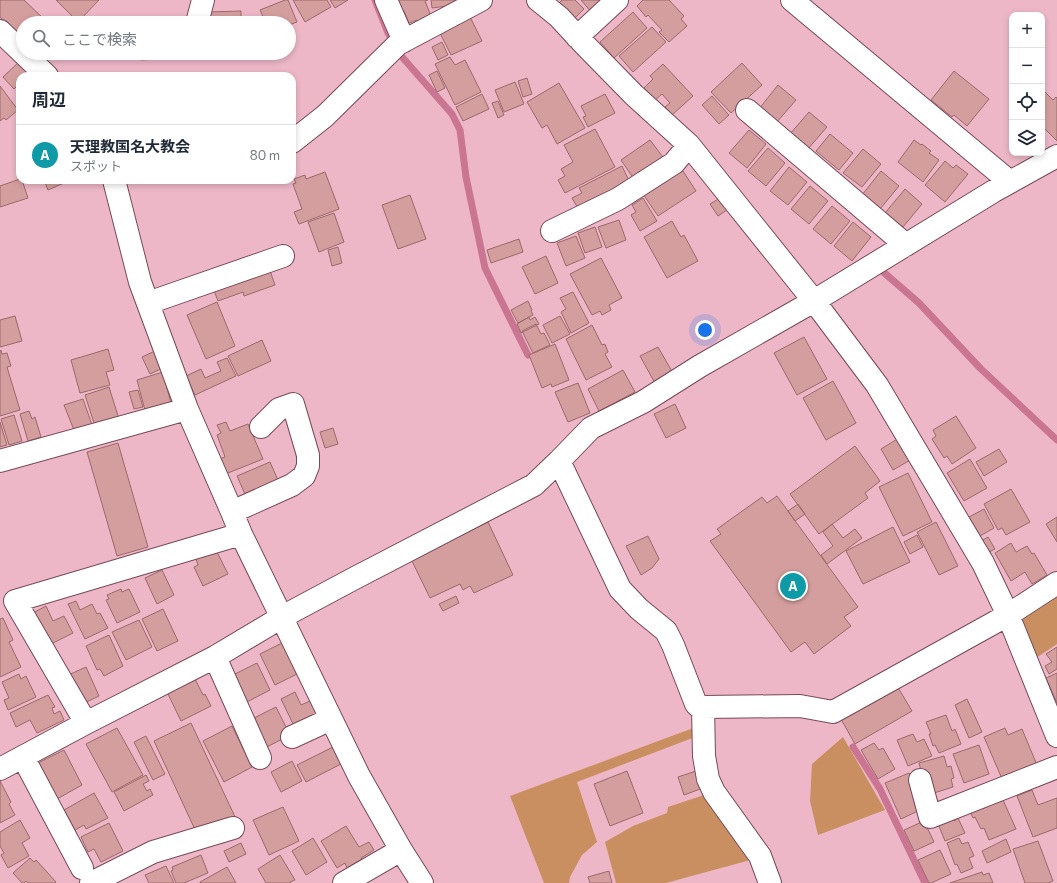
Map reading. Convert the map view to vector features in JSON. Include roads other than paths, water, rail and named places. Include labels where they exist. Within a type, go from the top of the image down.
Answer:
[{"type":"street","points":[[199,16],[203,0]]},
{"type":"street","points":[[386,0],[404,41]]},
{"type":"street","points":[[538,0],[559,17],[634,95],[689,145],[814,301],[877,385],[982,563],[1008,615],[1057,736]]},
{"type":"street","points":[[577,37],[617,0]]},
{"type":"street","points":[[296,139],[325,116],[398,44],[478,1]]},
{"type":"street","points":[[796,1],[1010,182]]},
{"type":"street","points":[[0,31],[16,46]]},
{"type":"street","points":[[30,60],[43,72]]},
{"type":"street","points":[[747,110],[906,245]]},
{"type":"street","points":[[552,231],[618,199],[674,163],[689,145]]},
{"type":"street","points":[[0,769],[214,657],[282,617],[353,579],[534,485],[591,428],[643,402],[700,366],[814,301],[1010,182],[1056,157]]},
{"type":"street","points":[[118,184],[140,282],[187,409],[241,534],[359,776],[401,850],[422,883]]},
{"type":"street","points":[[148,303],[283,256]]},
{"type":"street","points":[[232,512],[292,485],[304,476],[308,466],[308,455],[293,404],[279,409],[261,427]]},
{"type":"street","points":[[0,461],[187,409]]},
{"type":"street","points":[[559,461],[620,589],[639,609],[666,631],[698,706],[800,706],[833,712],[1008,615],[1057,583]]},
{"type":"street","points":[[86,723],[15,600],[241,534]]},
{"type":"street","points":[[214,657],[260,758]]},
{"type":"street","points":[[703,707],[704,756],[708,779],[714,792],[760,856],[770,883]]},
{"type":"street","points":[[292,737],[332,719]]},
{"type":"street","points":[[23,757],[87,876],[153,852],[233,828]]},
{"type":"street","points":[[920,780],[932,824],[1057,767]]},
{"type":"street","points":[[344,883],[401,850]]},
{"type":"waterway","points":[[375,0],[388,33],[403,58],[452,114],[460,130],[466,177],[485,268],[528,355]]},
{"type":"waterway","points":[[881,270],[919,303],[981,369],[1057,440]]},
{"type":"waterway","points":[[853,747],[880,789],[925,883]]},
{"type":"place","name":"天理教国名大教会","points":[[793,586]]}]
